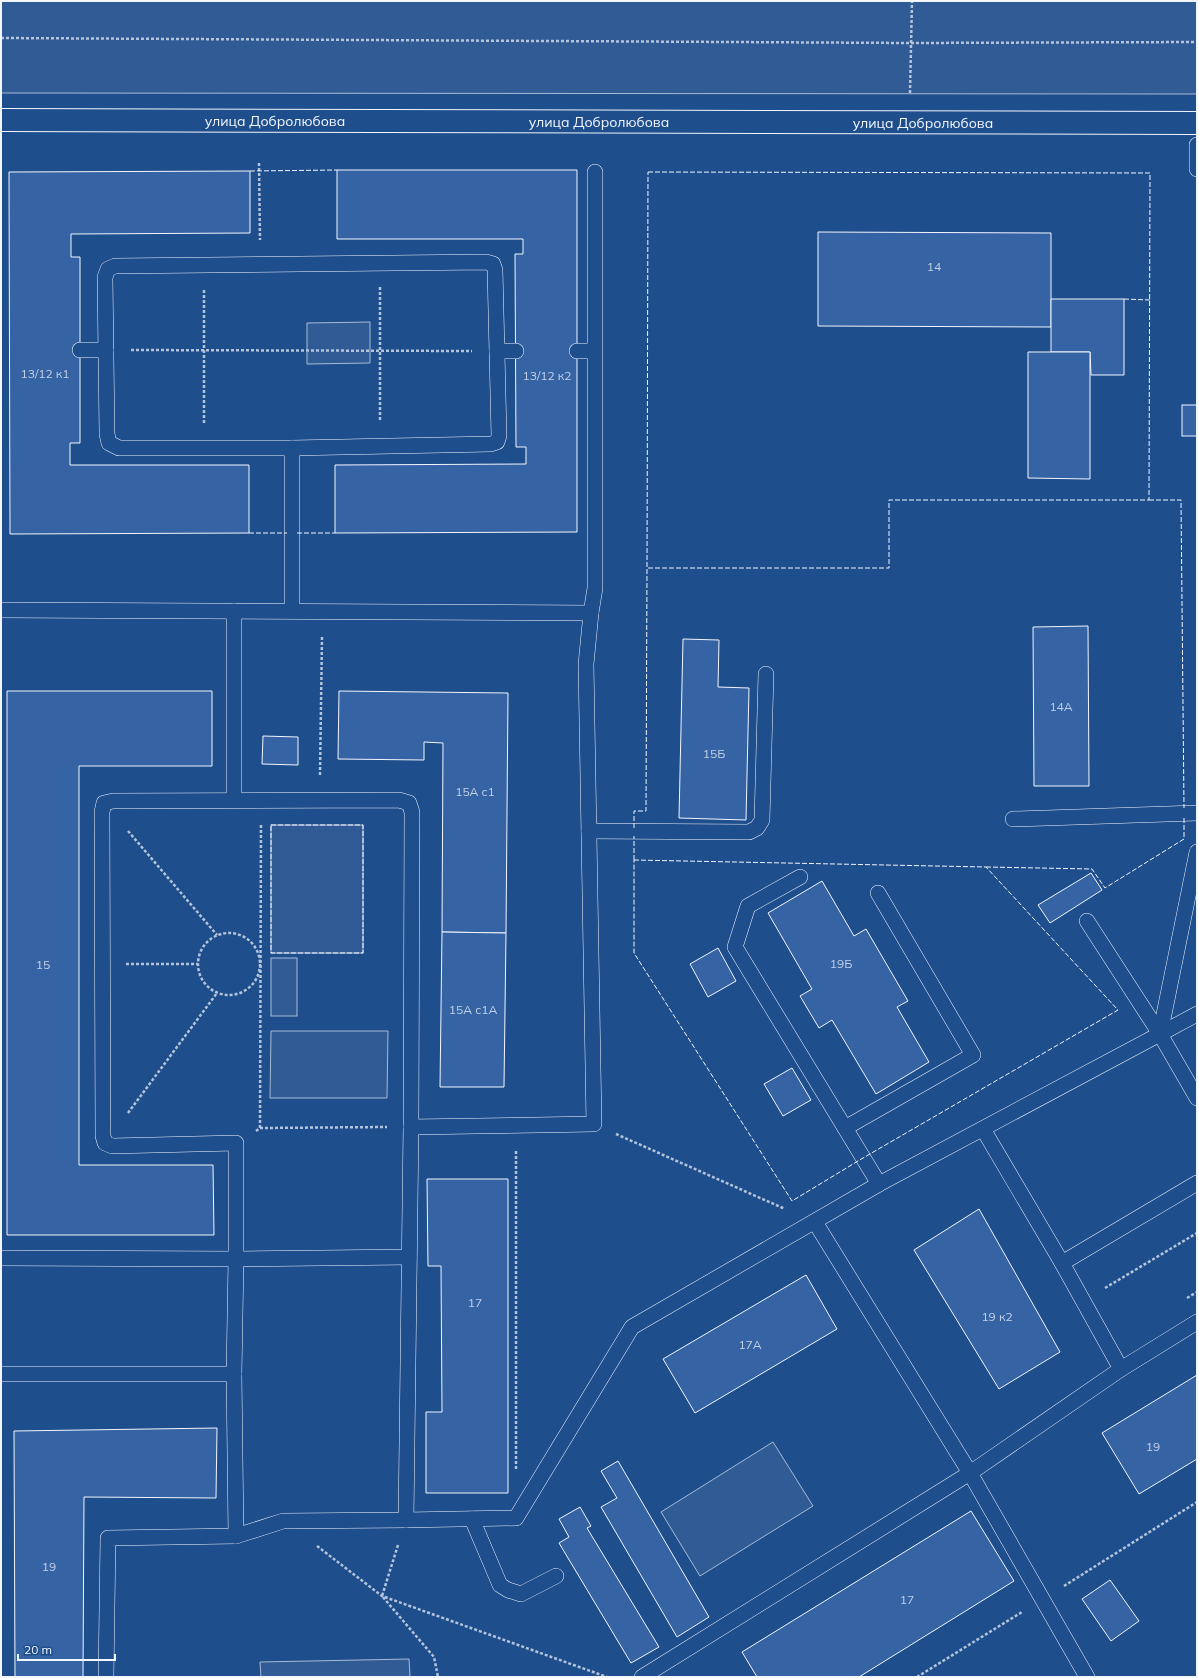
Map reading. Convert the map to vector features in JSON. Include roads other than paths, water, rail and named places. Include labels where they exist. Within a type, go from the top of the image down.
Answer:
[{"type":"street","name":"улица Добролюбова","points":[[1,120],[1197,123]]},
{"type":"lane","points":[[1197,145],[1197,169]]},
{"type":"lane","points":[[411,1127],[594,1124],[586,664],[590,613],[595,588],[595,172]]},
{"type":"lane","points":[[486,262],[493,264],[495,270],[497,351],[498,436],[497,442],[491,444],[292,448],[119,448],[109,443],[107,434],[105,277],[108,269],[115,266],[486,262]]},
{"type":"lane","points":[[80,350],[106,350]]},
{"type":"lane","points":[[497,351],[516,351]]},
{"type":"lane","points":[[577,351],[594,351]]},
{"type":"lane","points":[[292,448],[292,611]]},
{"type":"lane","points":[[1,610],[590,613]]},
{"type":"lane","points":[[234,611],[234,800]]},
{"type":"lane","points":[[589,831],[749,832],[757,828],[762,820],[766,674]]},
{"type":"lane","points":[[236,1536],[234,1374],[236,1143],[112,1146],[105,1143],[103,1136],[102,812],[104,803],[113,801],[399,800],[409,803],[412,812],[411,1127],[406,1520]]},
{"type":"lane","points":[[1013,819],[1197,813]]},
{"type":"lane","points":[[1160,1034],[1197,852]]},
{"type":"lane","points":[[800,877],[748,906],[735,947],[879,1184]]},
{"type":"lane","points":[[845,1128],[973,1055],[878,893]]},
{"type":"lane","points":[[1087,921],[1160,1034],[1197,1098]]},
{"type":"lane","points":[[106,1677],[108,1538],[236,1536],[283,1521],[516,1518],[632,1327],[879,1184],[1197,1014]]},
{"type":"lane","points":[[982,1129],[1062,1263],[1122,1369]]},
{"type":"lane","points":[[1062,1263],[1197,1183]]},
{"type":"lane","points":[[815,1222],[970,1474],[1088,1677]]},
{"type":"lane","points":[[1,1258],[236,1259],[409,1257]]},
{"type":"lane","points":[[642,1677],[970,1474],[1122,1369],[1197,1322]]},
{"type":"lane","points":[[1,1374],[234,1374]]},
{"type":"lane","points":[[472,1519],[500,1585],[508,1590],[521,1594],[556,1576]]}]
